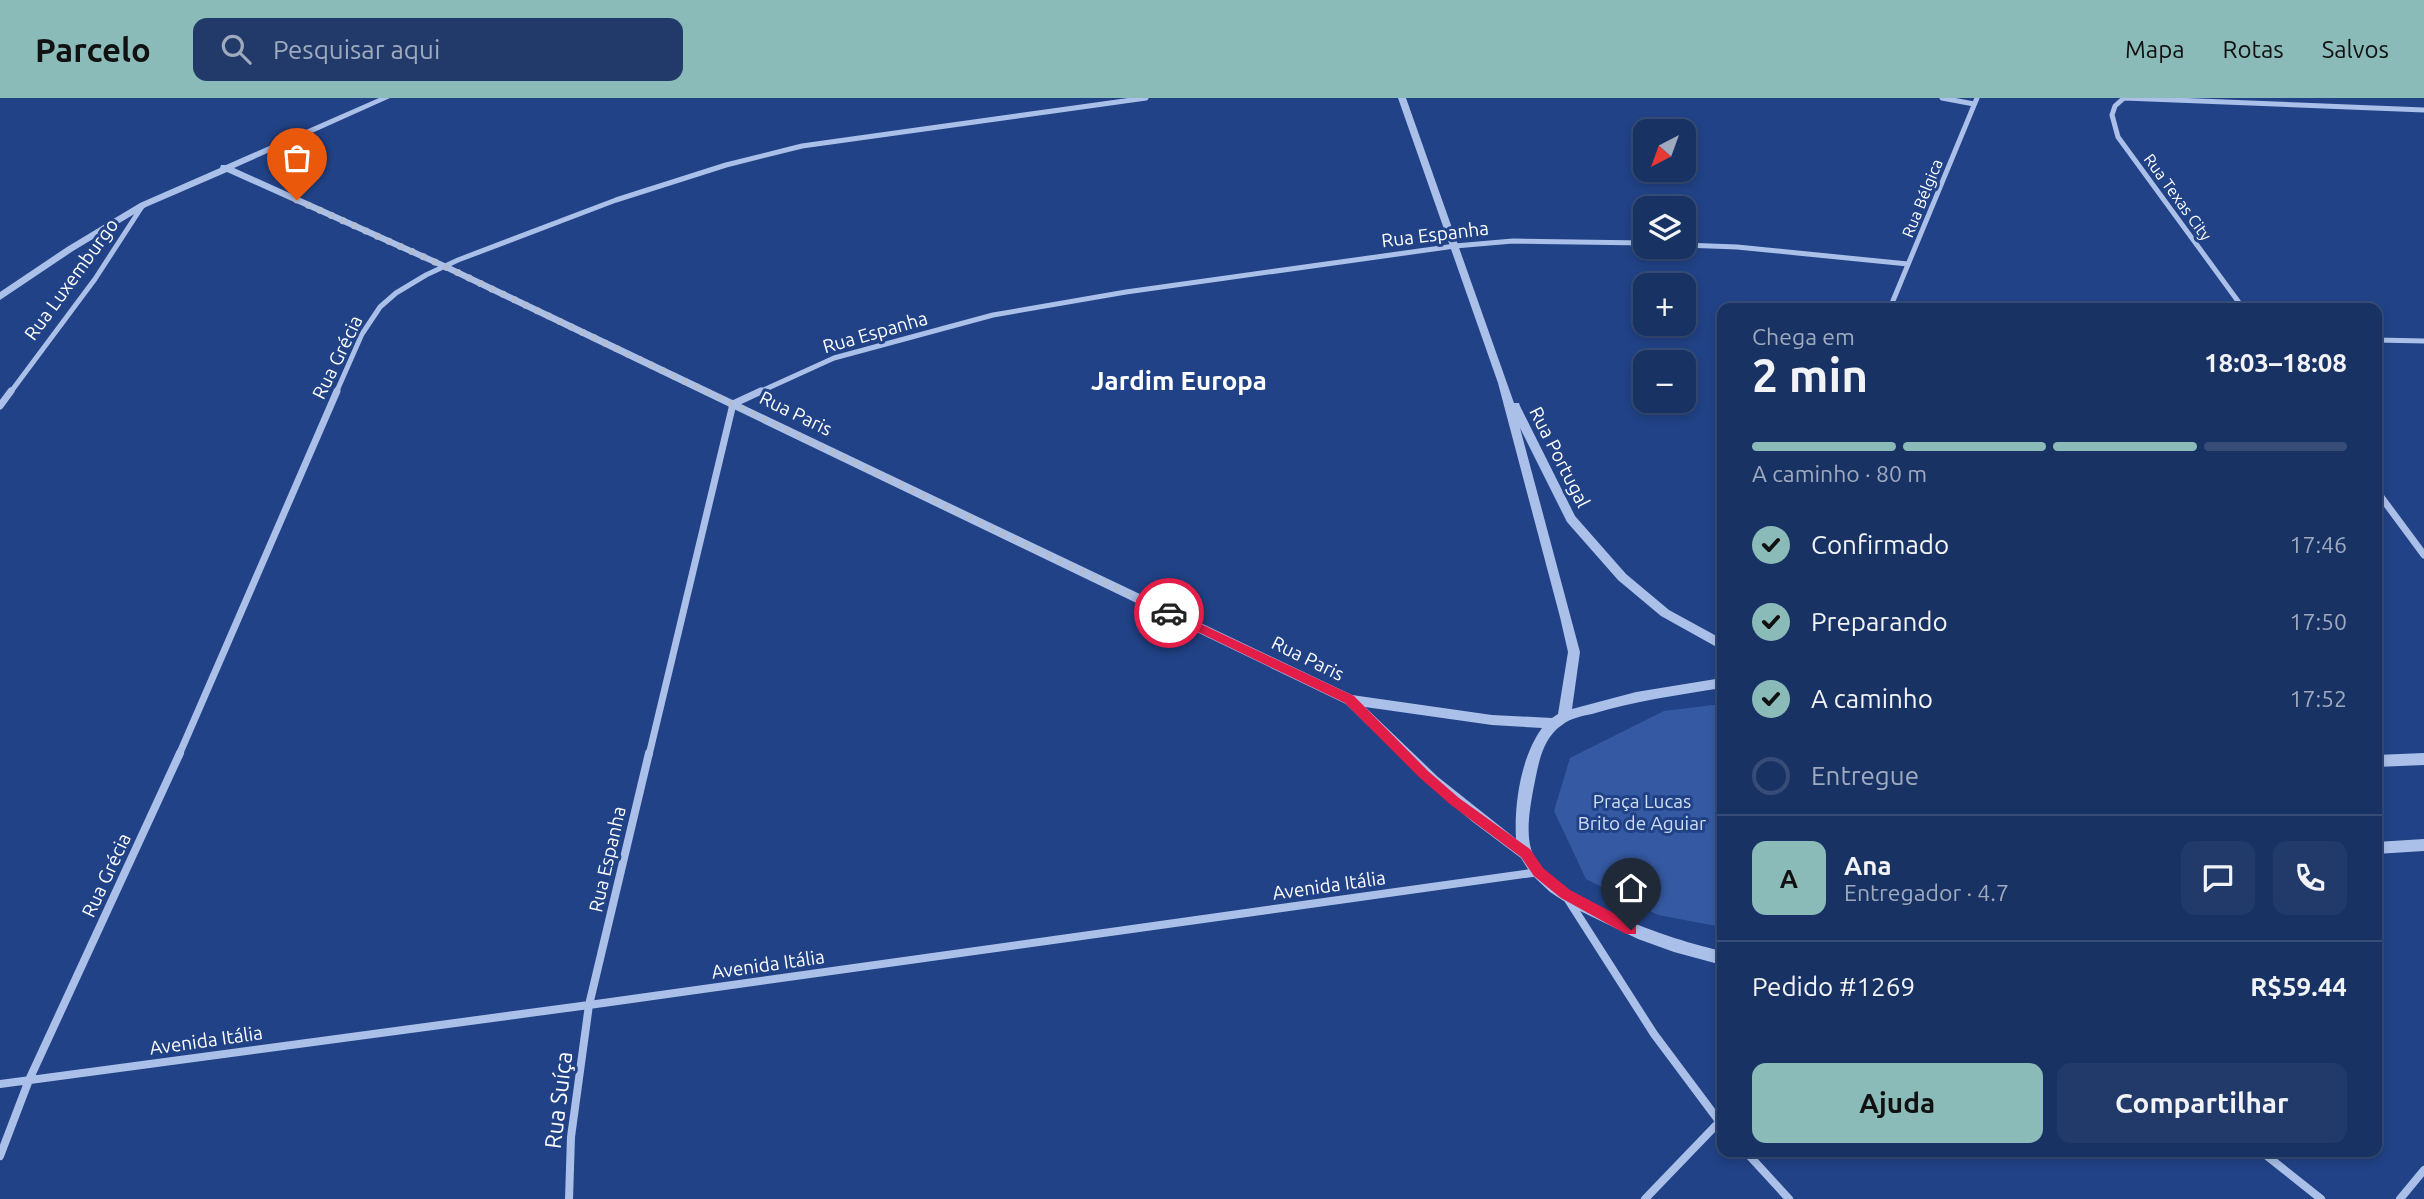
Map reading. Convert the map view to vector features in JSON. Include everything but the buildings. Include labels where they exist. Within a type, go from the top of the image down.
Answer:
[{"type":"street","points":[[0,297],[70,249],[143,205],[224,167],[386,98]]},
{"type":"street","name":"Rua Grécia","points":[[0,1156],[29,1080],[187,738],[362,334],[382,305],[408,285],[444,266],[617,200],[747,158],[824,143],[1146,98]]},
{"type":"street","name":"Rua Portugal","points":[[1402,98],[1503,383],[1574,652],[1559,720]]},
{"type":"street","points":[[1942,98],[1976,101]]},
{"type":"street","points":[[2124,98],[2424,110]]},
{"type":"street","name":"Rua Texas City","points":[[2124,98],[2113,108],[2111,119],[2118,136],[2239,303]]},
{"type":"street","name":"Rua Bélgica","points":[[1892,303],[1976,101]]},
{"type":"street","name":"Rua Paris","points":[[224,167],[444,266],[1350,700],[1492,720],[1559,720]]},
{"type":"street","name":"Rua Luxemburgo","points":[[0,406],[95,279],[143,205]]},
{"type":"street","name":"Rua Espanha","points":[[589,1005],[733,404],[834,358],[993,315],[1126,292],[1455,246],[1513,241],[1633,243]]},
{"type":"street","points":[[1696,245],[1908,264]]},
{"type":"street","points":[[2382,340],[2424,341]]},
{"type":"street","name":"Rua Portugal","points":[[1503,383],[1571,519],[1622,577],[1665,613],[1717,642]]},
{"type":"street","points":[[2382,498],[2424,555]]},
{"type":"street","points":[[1717,684],[1653,693],[1559,720],[1533,757],[1523,810],[1525,853],[1539,872],[1565,894],[1609,920],[1653,939],[1695,954],[1717,957]]},
{"type":"street","name":"Rua Paris","points":[[1350,700],[1424,774],[1455,801],[1525,853]]},
{"type":"street","points":[[2382,761],[2424,759]]},
{"type":"street","points":[[2382,848],[2424,845]]},
{"type":"street","name":"Avenida Itália","points":[[0,1084],[589,1005],[1539,872]]},
{"type":"street","points":[[1565,894],[1654,1034],[1717,1117]]},
{"type":"street","name":"Rua Suíça","points":[[569,1199],[571,1137],[589,1005]]},
{"type":"street","points":[[1645,1199],[1717,1126]]},
{"type":"street","points":[[1751,1157],[1789,1199]]},
{"type":"street","points":[[2268,1157],[2321,1199]]},
{"type":"street","points":[[2400,1199],[2424,1170]]},
{"type":"green space","name":"Praça Lucas Brito de Aguiar","points":[[1717,705],[1717,926],[1658,915],[1586,879],[1554,811],[1570,758],[1664,711]]},
{"type":"way so far","points":[[297,200],[444,266],[1169,613]]},
{"type":"district","name":"Jardim Europa","points":[[1179,380]]},
{"type":"route","points":[[1169,613],[1350,700],[1424,774],[1455,801],[1525,853],[1539,872],[1565,894],[1631,930]]}]
